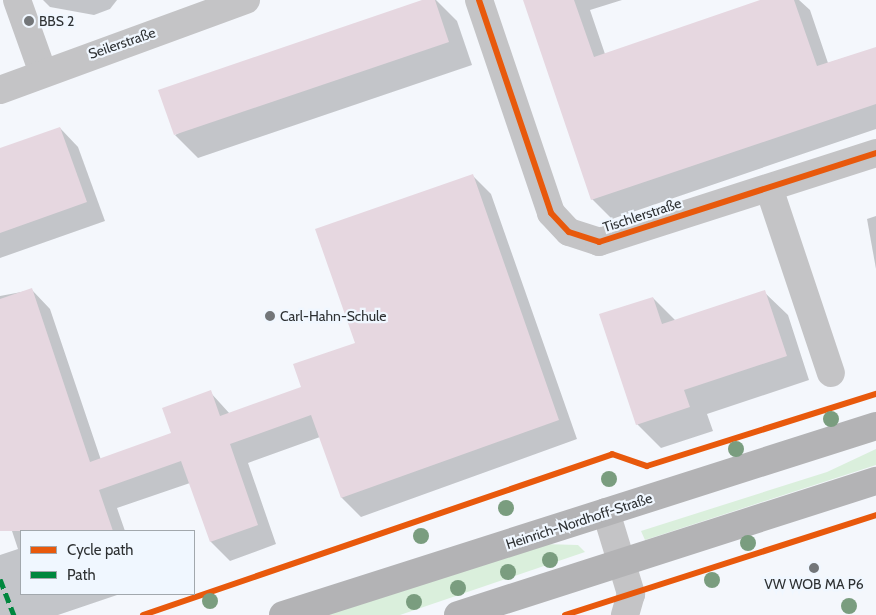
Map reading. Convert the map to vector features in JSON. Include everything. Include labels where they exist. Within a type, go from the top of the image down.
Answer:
[{"type":"main road","name":"Heinrich-Nordhoff-Straße","points":[[283,615],[876,426]]},
{"type":"main road","points":[[458,615],[876,481]]},
{"type":"street","points":[[17,0],[43,73]]},
{"type":"street","name":"Seilerstraße","points":[[0,90],[246,0]]},
{"type":"street","name":"Tischlerstraße","points":[[479,0],[551,213],[569,232],[599,242],[876,153]]},
{"type":"street","points":[[769,188],[831,374]]},
{"type":"street","points":[[606,512],[631,594],[624,615]]},
{"type":"green space","points":[[876,449],[876,465],[645,540],[641,531],[827,472]]},
{"type":"green space","points":[[543,544],[578,545],[585,552],[400,615],[320,615]]},
{"type":"building","points":[[422,0],[435,0],[449,42],[174,135],[158,90]]},
{"type":"building","points":[[523,0],[574,0],[594,57],[760,0],[794,0],[817,66],[876,47],[876,104],[591,200]]},
{"type":"building","points":[[60,127],[87,202],[0,233],[0,148]]},
{"type":"building","points":[[473,174],[559,420],[341,498],[311,415],[230,444],[258,525],[210,542],[181,461],[99,490],[113,530],[0,531],[0,299],[32,288],[90,462],[171,433],[162,408],[211,390],[220,416],[301,387],[293,364],[355,343],[315,229]]},
{"type":"building","points":[[765,290],[787,356],[684,390],[690,407],[636,425],[599,314],[653,297],[662,324]]},
{"type":"marked path","points":[[0,579],[14,615]]},
{"type":"cycle path","points":[[479,0],[551,213],[569,232],[599,242],[876,153]]},
{"type":"cycle path","points":[[143,615],[612,454],[647,466],[876,394]]},
{"type":"cycle path","points":[[565,615],[876,515]]},
{"type":"place","name":"BBS 2","points":[[29,21]]},
{"type":"place","name":"Carl-Hahn-Schule","points":[[270,316]]},
{"type":"place","name":"VW WOB MA P6","points":[[814,568]]}]
